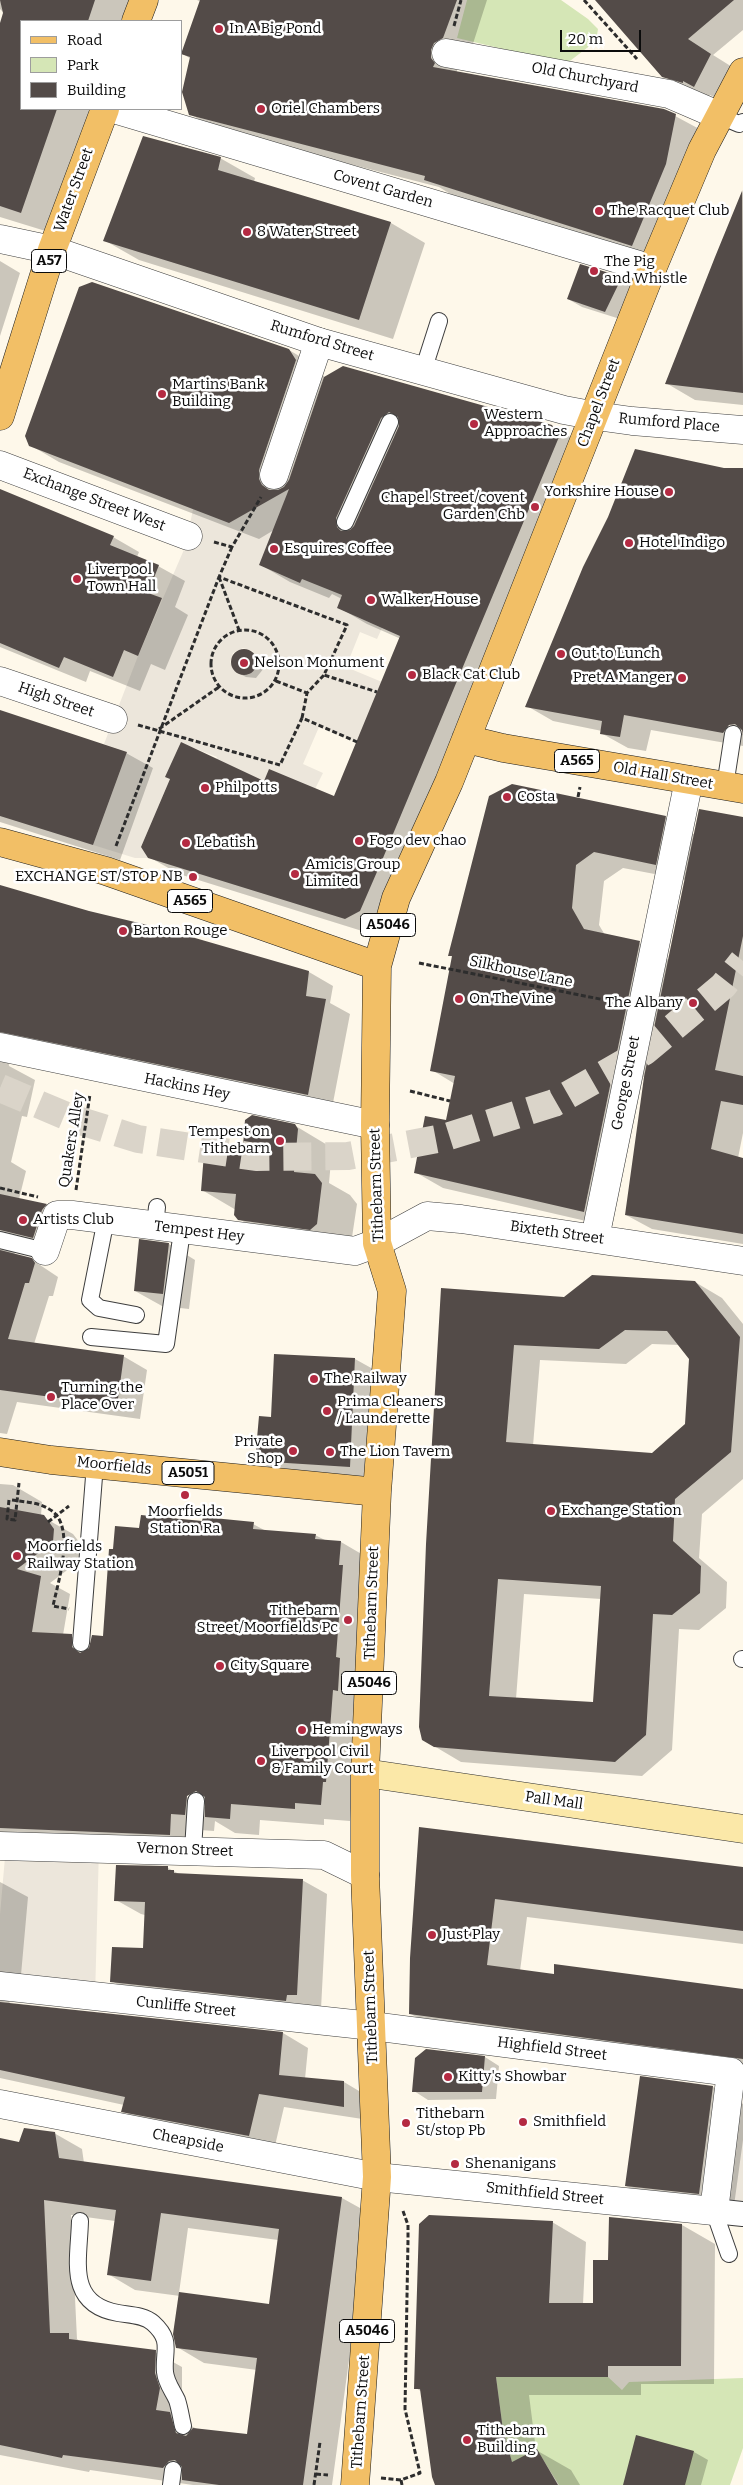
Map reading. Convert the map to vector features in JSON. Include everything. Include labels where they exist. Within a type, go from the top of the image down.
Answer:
[{"type":"main road","points":[[136,20],[144,0]]},
{"type":"main road","name":"Chapel Street","points":[[466,739],[596,416],[652,269],[702,150],[731,119],[743,72]]},
{"type":"main road","name":"Water Street","points":[[0,416],[7,376],[105,110]]},
{"type":"main road","name":"Old Hall Street","points":[[466,739],[502,748],[734,788]]},
{"type":"main road","name":"Tithebarn Street","points":[[356,2485],[377,2177],[365,1875],[365,1773],[377,1492],[392,1291],[377,1243],[375,1126],[377,966],[396,898],[449,782],[466,739]]},
{"type":"main road","name":"A565","points":[[0,842],[106,871],[377,966]]},
{"type":"main road","name":"Moorfields","points":[[0,1452],[95,1464],[377,1492]]},
{"type":"main road","name":"Pall Mall","points":[[365,1773],[743,1829]]},
{"type":"street","name":"Old Churchyard","points":[[446,53],[669,94],[731,119]]},
{"type":"street","name":"Covent Garden","points":[[117,110],[652,269]]},
{"type":"street","name":"Rumford Street","points":[[0,239],[52,250],[412,374],[596,416]]},
{"type":"street","points":[[274,475],[319,342]]},
{"type":"street","name":"Rumford Place","points":[[596,416],[743,430]]},
{"type":"street","name":"Exchange Street West","points":[[0,465],[188,536]]},
{"type":"street","name":"High Street","points":[[0,681],[113,719]]},
{"type":"street","name":"George Street","points":[[595,1238],[689,780]]},
{"type":"street","name":"Hackins Hey","points":[[0,1047],[375,1126]]},
{"type":"street","points":[[45,1251],[65,1215]]},
{"type":"street","name":"Tempest Hey","points":[[65,1215],[106,1219],[156,1217],[182,1231],[355,1251],[377,1243]]},
{"type":"street","name":"Bixteth Street","points":[[377,1243],[427,1216],[461,1218],[743,1261]]},
{"type":"street","name":"Vernon Street","points":[[0,1846],[324,1855],[365,1875]]},
{"type":"street","name":"Cunliffe Street","points":[[0,1986],[372,2026]]},
{"type":"street","name":"Highfield Street","points":[[372,2026],[731,2072],[714,2211]]},
{"type":"street","name":"Cheapside","points":[[0,2104],[377,2177]]},
{"type":"street","name":"Smithfield Street","points":[[377,2177],[714,2211]]},
{"type":"street","points":[[714,2211],[743,2214]]},
{"type":"lane","points":[[412,374],[438,321]]},
{"type":"lane","points":[[345,522],[390,422]]},
{"type":"lane","points":[[733,734],[734,788]]},
{"type":"lane","points":[[106,1219],[90,1300],[100,1308],[136,1315]]},
{"type":"lane","points":[[91,1337],[166,1344],[182,1231]]},
{"type":"lane","points":[[0,1240],[45,1251]]},
{"type":"lane","points":[[81,1642],[95,1464]]},
{"type":"lane","points":[[193,1850],[196,1801]]},
{"type":"lane","points":[[714,2211],[729,2254]]},
{"type":"lane","points":[[80,2221],[78,2279],[82,2291],[90,2302],[98,2308],[142,2317],[153,2323],[164,2336],[167,2346],[164,2372],[177,2402],[183,2426]]},
{"type":"path","points":[[584,0],[669,94]]},
{"type":"path","points":[[114,851],[219,576],[232,547],[274,475]]},
{"type":"path","points":[[188,536],[232,547]]},
{"type":"path","points":[[219,576],[238,630]]},
{"type":"path","points":[[113,719],[159,729],[280,765],[302,718],[307,693],[324,675],[347,625],[219,576]]},
{"type":"path","points":[[238,630],[254,630],[268,638],[277,650],[280,666],[276,681],[267,691],[255,697],[242,699],[229,695],[219,687],[212,676],[210,665],[212,652],[218,642],[227,634],[238,630]]},
{"type":"path","points":[[324,675],[377,692]]},
{"type":"path","points":[[276,681],[307,693]]},
{"type":"path","points":[[159,729],[219,687]]},
{"type":"path","points":[[302,718],[357,742]]},
{"type":"path","name":"Silkhouse Lane","points":[[419,962],[619,1003]]},
{"type":"path","name":"Quakers Alley","points":[[65,1215],[94,1068]]},
{"type":"path","points":[[410,1091],[450,1100]]},
{"type":"path","points":[[0,1188],[53,1201],[65,1215]]},
{"type":"path","points":[[18,1498],[15,1520],[7,1519],[10,1500],[37,1504],[51,1509],[63,1525],[65,1538],[53,1606],[68,1609]]},
{"type":"path","points":[[377,2177],[404,2212],[408,2225],[406,2409],[420,2473],[400,2480],[402,2485]]},
{"type":"path","points":[[314,2485],[320,2442]]},
{"type":"green space","points":[[467,0],[561,0],[588,19],[598,29],[596,41],[566,64],[457,38]]},
{"type":"green space","points":[[496,2377],[608,2377],[622,2390],[629,2382],[743,2378],[743,2448],[730,2485],[559,2485],[537,2450],[512,2462],[503,2430]]},
{"type":"shaded area","points":[[258,468],[296,482],[259,565],[300,583],[302,579],[343,592],[337,608],[382,628],[377,639],[360,632],[346,667],[382,682],[357,742],[319,727],[303,764],[323,773],[315,789],[269,770],[263,784],[216,760],[217,757],[181,743],[170,779],[141,847],[148,858],[135,858],[93,845],[127,752],[104,744],[138,656],[186,545],[193,509]],"holes":[[[243,648],[252,651],[257,658],[256,668],[248,675],[237,674],[230,662],[233,653]]]},
{"type":"shaded area","points":[[6,1846],[99,1847],[95,1998],[0,1986],[0,1914]]},
{"type":"shaded area","points":[[743,2074],[743,2226],[719,2224]]},
{"type":"building","points":[[0,0],[95,0],[88,20],[20,20],[20,110],[57,110],[21,213],[0,206],[0,23],[3,13]]},
{"type":"building","points":[[200,0],[457,0],[443,38],[434,43],[431,50],[431,58],[435,63],[433,67],[664,109],[676,114],[666,164],[632,246],[424,180],[425,176],[189,115],[182,92],[190,57],[182,54]]},
{"type":"building","points":[[595,0],[734,0],[688,39],[711,54],[694,87],[683,81],[683,83],[662,77]]},
{"type":"building","name":"8 Water Street","points":[[143,136],[221,157],[218,170],[391,222],[359,320],[103,241]]},
{"type":"building","points":[[742,191],[743,393],[665,384],[715,257]]},
{"type":"building","points":[[580,264],[619,276],[621,279],[605,312],[567,299]]},
{"type":"building","points":[[92,282],[289,349],[296,360],[259,470],[259,479],[262,485],[269,490],[278,490],[284,487],[289,480],[324,377],[343,366],[552,425],[559,437],[360,911],[345,919],[148,858],[141,847],[170,779],[165,777],[181,742],[264,781],[269,769],[334,796],[400,636],[337,608],[342,595],[302,579],[300,583],[259,565],[289,489],[229,523],[29,446],[25,436],[79,287]],"holes":[[[389,412],[398,417],[399,426],[354,526],[350,530],[341,531],[337,527],[336,518],[381,418]]]},
{"type":"building","points":[[635,449],[724,468],[743,468],[743,736],[742,730],[735,724],[729,725],[723,733],[624,715],[620,737],[600,734],[602,721],[525,707],[583,567],[608,517]]},
{"type":"building","name":"Liverpool Town Hall","points":[[0,489],[114,536],[110,545],[159,565],[148,593],[162,598],[138,656],[124,650],[113,677],[64,657],[59,668],[0,643]]},
{"type":"building","points":[[244,649],[254,652],[257,662],[254,672],[244,675],[234,672],[231,662],[234,652]]},
{"type":"building","points":[[0,710],[127,752],[93,845],[0,816]]},
{"type":"building","points":[[512,784],[666,816],[656,865],[594,852],[576,865],[572,908],[584,929],[640,941],[584,1212],[414,1173],[425,1116],[446,1120],[455,1076],[430,1071],[452,956],[448,956],[489,796]]},
{"type":"building","points":[[699,809],[743,817],[743,936],[715,1070],[743,1076],[743,1105],[721,1101],[711,1149],[743,1158],[743,1234],[625,1215],[644,1077]]},
{"type":"building","points":[[0,885],[89,911],[164,929],[309,971],[306,996],[326,999],[308,1095],[0,1032]]},
{"type":"building","points":[[252,1115],[295,1124],[298,1129],[294,1172],[315,1174],[322,1183],[317,1224],[310,1230],[238,1220],[234,1215],[236,1194],[201,1191],[205,1141],[243,1146],[245,1120]]},
{"type":"building","name":"Artists Club","points":[[0,1194],[47,1204],[42,1210],[33,1238],[0,1230]]},
{"type":"building","points":[[139,1239],[169,1243],[163,1294],[134,1291]]},
{"type":"building","points":[[0,1250],[32,1258],[35,1263],[29,1283],[25,1283],[8,1339],[124,1355],[117,1406],[0,1390]]},
{"type":"building","name":"Exchange Station","points":[[592,1275],[695,1281],[740,1337],[731,1452],[675,1499],[673,1541],[701,1566],[700,1593],[672,1615],[653,1614],[646,1735],[615,1762],[434,1747],[422,1740],[419,1727],[426,1544],[441,1288],[564,1297]],"holes":[[[625,1330],[667,1331],[689,1359],[685,1424],[652,1453],[506,1442],[514,1345],[599,1349]],[[498,1579],[601,1586],[593,1702],[489,1696]]]},
{"type":"building","points":[[274,1354],[355,1358],[350,1467],[255,1461],[259,1416],[271,1417]]},
{"type":"building","points":[[0,1507],[44,1515],[54,1529],[53,1542],[17,1569],[41,1576],[32,1632],[72,1634],[72,1647],[80,1653],[89,1648],[92,1635],[103,1636],[109,1549],[113,1549],[115,1526],[139,1528],[141,1515],[202,1521],[203,1517],[254,1522],[253,1529],[316,1534],[315,1539],[341,1541],[339,1565],[343,1565],[336,1657],[340,1658],[338,1691],[333,1690],[326,1782],[323,1782],[321,1805],[295,1803],[295,1809],[231,1804],[230,1819],[205,1817],[205,1797],[196,1791],[187,1796],[185,1815],[171,1814],[170,1835],[0,1828]]},
{"type":"building","points":[[419,1827],[743,1867],[743,1931],[495,1899],[487,1965],[554,1974],[554,1964],[743,1989],[743,2059],[409,2014],[410,1958]]},
{"type":"building","points":[[116,1865],[168,1866],[168,1870],[174,1870],[174,1873],[303,1879],[297,1995],[287,1995],[286,2001],[110,1982],[112,1947],[143,1948],[145,1902],[114,1901]]},
{"type":"building","points":[[0,2002],[283,2032],[279,2075],[344,2081],[344,2107],[259,2094],[249,2136],[121,2112],[125,2097],[0,2070]]},
{"type":"building","name":"Kitty's Showbar","points":[[426,2049],[485,2056],[482,2092],[412,2092],[415,2058]]},
{"type":"building","points":[[640,2076],[713,2086],[699,2194],[625,2186]]},
{"type":"building","points":[[24,2128],[55,2132],[59,2158],[342,2197],[303,2485],[219,2485],[182,2480],[182,2467],[175,2460],[169,2461],[163,2468],[63,2455],[62,2458],[0,2445],[0,2138],[19,2142]],"holes":[[[44,2200],[116,2210],[107,2275],[151,2281],[161,2213],[279,2229],[269,2304],[179,2292],[173,2334],[176,2348],[257,2358],[247,2434],[193,2428],[186,2436],[176,2433],[170,2412],[156,2410],[160,2388],[155,2373],[156,2350],[69,2339],[69,2333],[50,2333]]]},
{"type":"building","points":[[429,2215],[553,2221],[549,2303],[593,2303],[593,2260],[608,2260],[609,2217],[682,2224],[681,2366],[608,2366],[608,2377],[496,2377],[503,2430],[512,2462],[537,2449],[558,2485],[435,2485],[432,2477],[420,2389],[414,2389],[419,2224]]},
{"type":"building","points":[[636,2435],[694,2451],[685,2485],[623,2485]]},
{"type":"tunnel","points":[[0,1088],[71,1118],[138,1139],[256,1157],[348,1156],[443,1138],[554,1103],[645,1051],[723,986],[743,961]]},
{"type":"place","name":"In A Big Pond","points":[[219,29]]},
{"type":"place","name":"Oriel Chambers","points":[[261,109]]},
{"type":"place","name":"The Racquet Club","points":[[599,211]]},
{"type":"place","name":"8 Water Street","points":[[247,232]]},
{"type":"place","name":"The Pig and Whistle","points":[[594,271]]},
{"type":"place","name":"Martins Bank Building","points":[[162,394]]},
{"type":"place","name":"Western Approaches","points":[[474,424]]},
{"type":"place","name":"Yorkshire House","points":[[669,492]]},
{"type":"place","name":"Chapel Street/covent Garden Chb","points":[[535,507]]},
{"type":"place","name":"Hotel Indigo","points":[[629,543]]},
{"type":"place","name":"Esquires Coffee","points":[[274,549]]},
{"type":"place","name":"Liverpool Town Hall","points":[[77,579]]},
{"type":"place","name":"Walker House","points":[[371,600]]},
{"type":"place","name":"Out to Lunch","points":[[561,654]]},
{"type":"place","name":"Nelson Monument","points":[[244,663]]},
{"type":"place","name":"Black Cat Club","points":[[412,675]]},
{"type":"place","name":"Pret A Manger","points":[[682,678]]},
{"type":"place","name":"Philpotts","points":[[205,788]]},
{"type":"place","name":"Costa","points":[[507,797]]},
{"type":"place","name":"Fogo dev chao","points":[[359,841]]},
{"type":"place","name":"Lebatish","points":[[186,843]]},
{"type":"place","name":"Amicis Group Limited","points":[[295,874]]},
{"type":"place","name":"EXCHANGE ST/STOP NB","points":[[193,877]]},
{"type":"place","name":"Barton Rouge","points":[[123,931]]},
{"type":"place","name":"On The Vine","points":[[459,999]]},
{"type":"place","name":"The Albany","points":[[693,1003]]},
{"type":"place","name":"Tempest on Tithebarn","points":[[280,1141]]},
{"type":"place","name":"Artists Club","points":[[23,1220]]},
{"type":"place","name":"The Railway","points":[[314,1379]]},
{"type":"place","name":"Turning the Place Over","points":[[51,1397]]},
{"type":"place","name":"Prima Cleaners / Launderette","points":[[327,1411]]},
{"type":"place","name":"Private Shop","points":[[293,1451]]},
{"type":"place","name":"The Lion Tavern","points":[[330,1452]]},
{"type":"place","name":"Moorfields Station Ra","points":[[185,1495]]},
{"type":"place","name":"Exchange Station","points":[[551,1511]]},
{"type":"place","name":"Moorfields Railway Station","points":[[17,1556]]},
{"type":"place","name":"Tithebarn Street/Moorfields Pc","points":[[348,1620]]},
{"type":"place","name":"City Square","points":[[220,1666]]},
{"type":"place","name":"Hemingways","points":[[302,1730]]},
{"type":"place","name":"Liverpool Civil & Family Court","points":[[261,1761]]},
{"type":"place","name":"Just Play","points":[[432,1935]]},
{"type":"place","name":"Kitty's Showbar","points":[[448,2077]]},
{"type":"place","name":"Smithfield","points":[[523,2122]]},
{"type":"place","name":"Tithebarn St/stop Pb","points":[[406,2123]]},
{"type":"place","name":"Shenanigans","points":[[455,2164]]},
{"type":"place","name":"Tithebarn Building","points":[[467,2440]]}]
